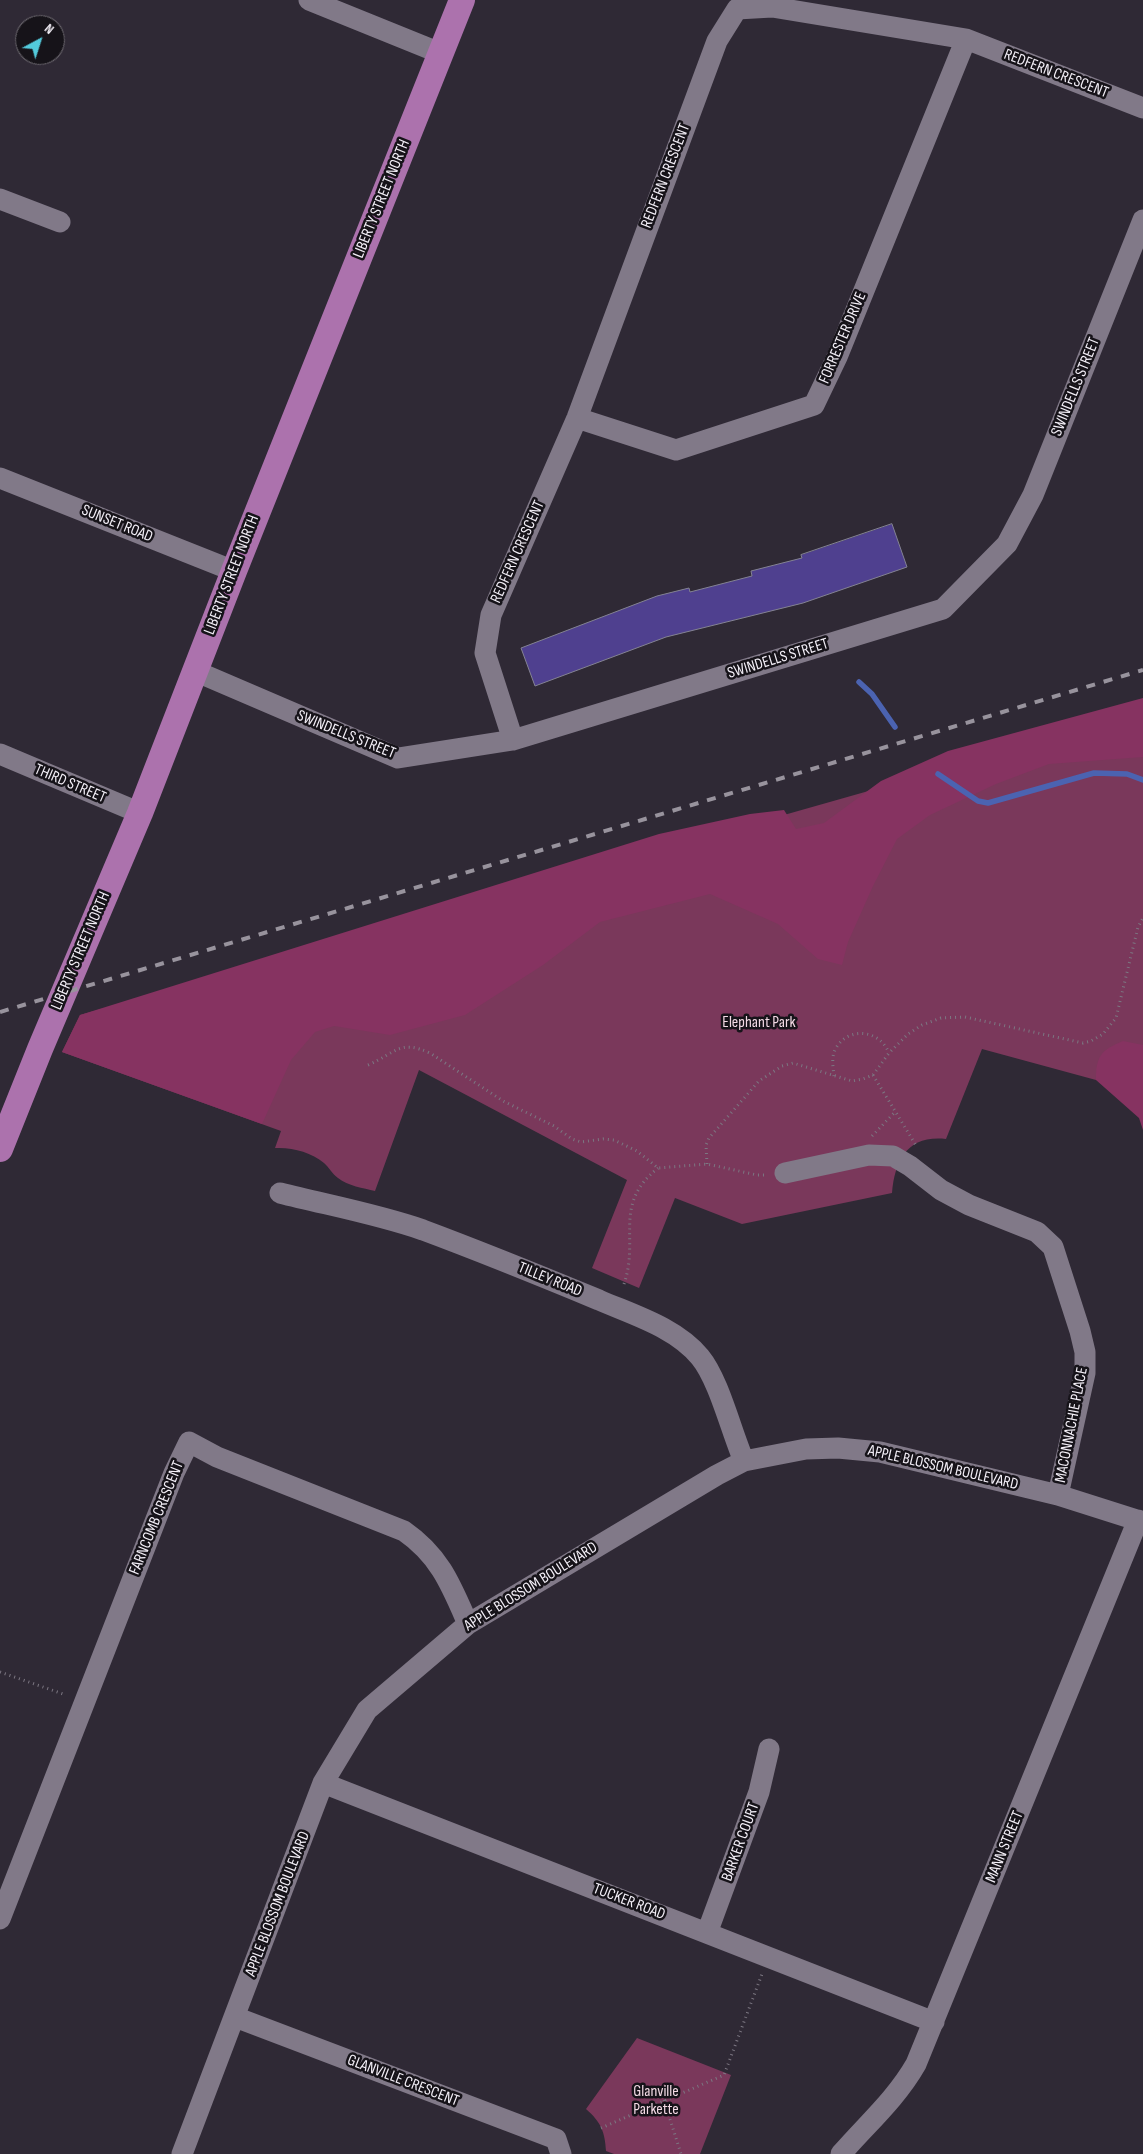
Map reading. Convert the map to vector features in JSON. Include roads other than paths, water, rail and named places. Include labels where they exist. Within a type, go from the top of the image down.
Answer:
[{"type":"main road","name":"LIBERTY STREET NORTH","points":[[0,1150],[40,1048],[140,813],[234,571],[462,0]]},
{"type":"street","points":[[309,0],[440,53]]},
{"type":"street","name":"REDFERN CRESCENT","points":[[513,740],[484,653],[491,615],[577,418],[717,41],[737,9],[772,7],[966,39],[1143,108]]},
{"type":"street","name":"FORRESTER DRIVE","points":[[577,418],[676,450],[814,405],[837,356],[966,39]]},
{"type":"street","points":[[0,199],[60,222]]},
{"type":"street","name":"SWINDELLS STREET","points":[[195,671],[398,758],[513,740],[943,609],[1007,544],[1033,495],[1143,220]]},
{"type":"street","name":"SUNSET ROAD","points":[[0,478],[234,571]]},
{"type":"street","name":"THIRD STREET","points":[[0,754],[140,813]]},
{"type":"street","name":"MACONNACHIE PLACE","points":[[785,1173],[869,1155],[882,1154],[893,1156],[910,1166],[941,1190],[969,1205],[1037,1232],[1053,1247],[1085,1352],[1085,1374],[1058,1495]]},
{"type":"street","name":"TILLEY ROAD","points":[[280,1193],[422,1230],[562,1285],[668,1330],[686,1342],[701,1358],[712,1377],[744,1461]]},
{"type":"street","name":"FARNCOMB CRESCENT","points":[[0,1918],[83,1701],[189,1442],[217,1457],[404,1530],[423,1544],[436,1560],[447,1577],[468,1624]]},
{"type":"street","name":"APPLE BLOSSOM BOULEVARD","points":[[182,2154],[323,1783],[367,1710],[468,1624],[744,1461],[806,1449],[838,1448],[880,1452],[1058,1495],[1140,1521]]},
{"type":"street","name":"MANN STREET","points":[[841,2154],[888,2106],[904,2085],[916,2064],[1140,1521]]},
{"type":"street","name":"BARKER COURT","points":[[707,1933],[759,1792],[769,1749]]},
{"type":"street","name":"TUCKER ROAD","points":[[323,1783],[934,2022]]},
{"type":"street","name":"GLANVILLE CRESCENT","points":[[235,2017],[556,2139],[562,2154]]},
{"type":"waterway","points":[[859,682],[872,694],[895,727]]},
{"type":"waterway","points":[[938,774],[978,801],[988,803],[1094,773],[1127,774],[1143,780]]},
{"type":"railway","points":[[0,1012],[1143,670]]},
{"type":"park label","name":"Elephant Park","points":[[759,1023]]},
{"type":"park label","name":"Glanville Parkette","points":[[656,2101]]}]
